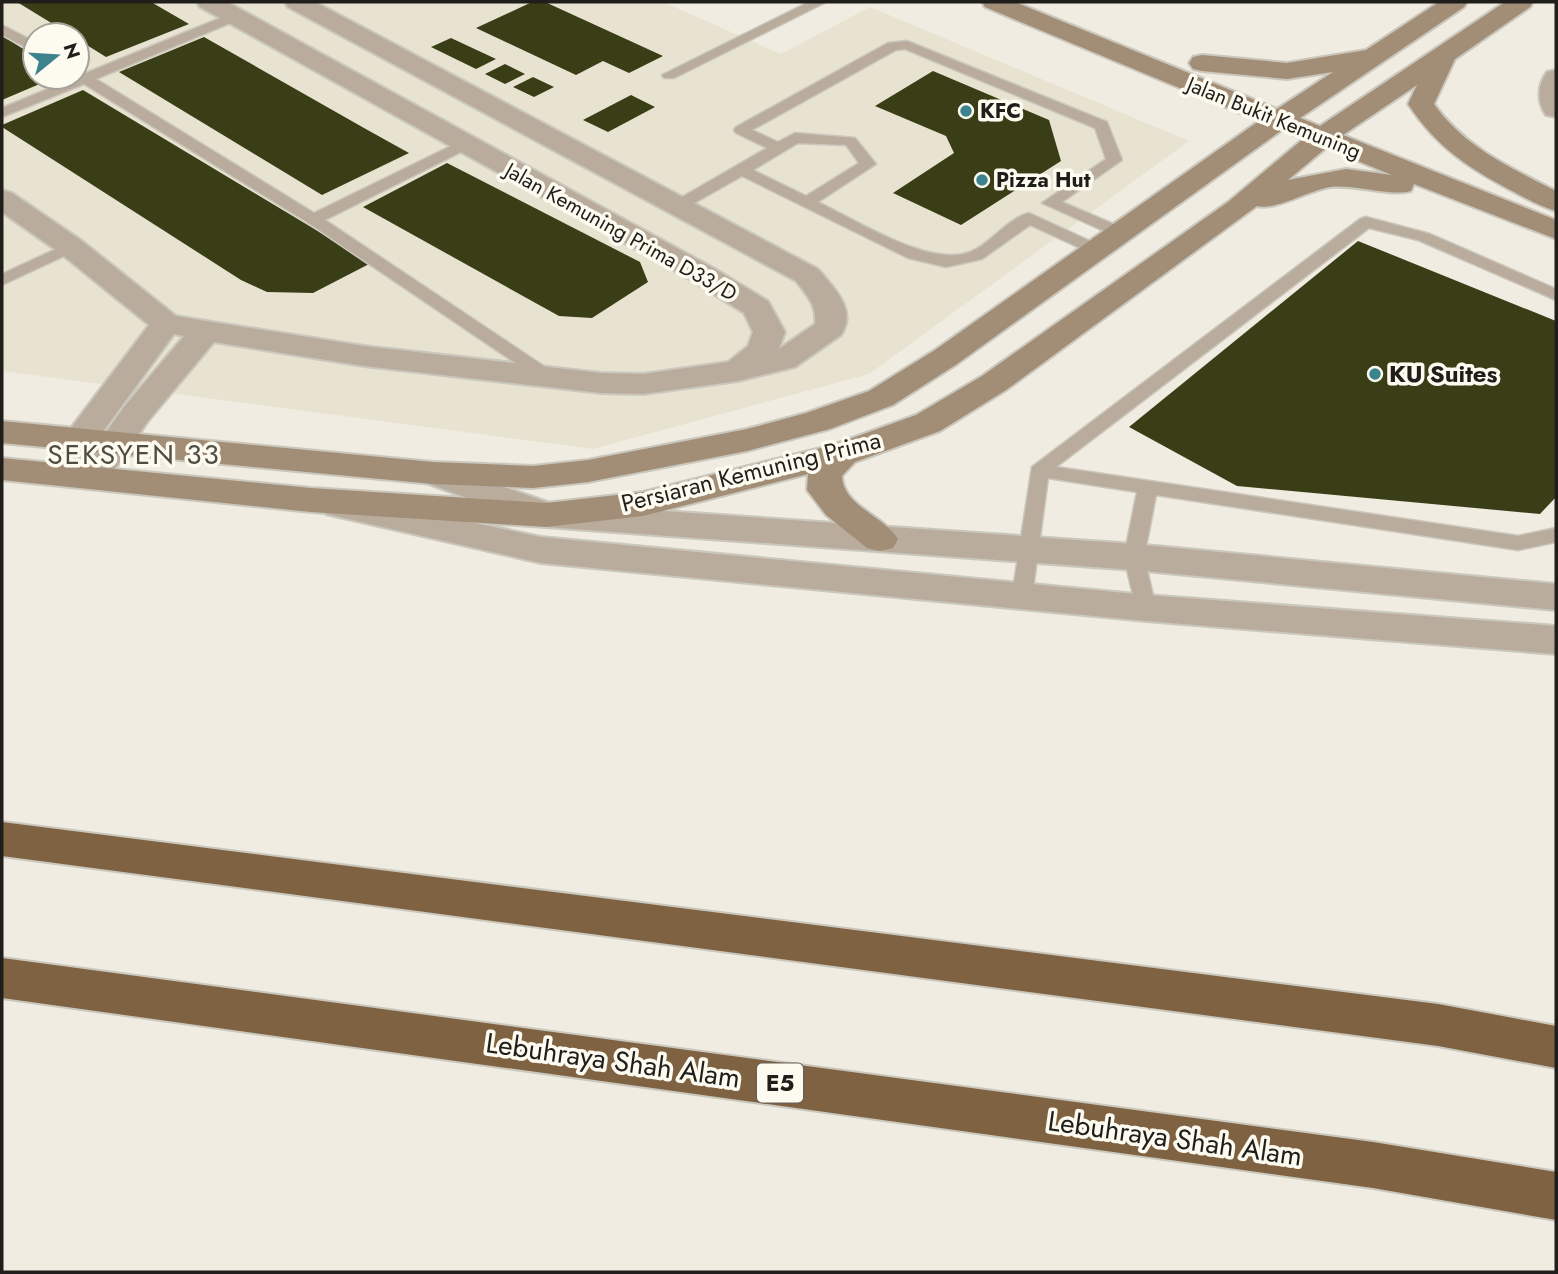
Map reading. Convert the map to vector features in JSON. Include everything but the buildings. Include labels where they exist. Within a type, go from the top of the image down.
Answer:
[{"type":"highway","points":[[2,839],[1438,1025],[1556,1047]]},
{"type":"highway","name":"Lebuhraya Shah Alam","points":[[2,978],[1373,1165],[1556,1196]]},
{"type":"main road","name":"Jalan Bukit Kemuning","points":[[994,2],[1175,78],[1292,112],[1348,119],[1556,204]]},
{"type":"main road","name":"Jalan Bukit Kemuning","points":[[1046,2],[1202,63],[1292,112],[1322,136],[1544,225]]},
{"type":"main road","name":"Persiaran Kemuning Prima","points":[[2,432],[433,473],[533,477],[588,471],[747,440],[818,421],[881,398],[946,357],[1292,112],[1455,2]]},
{"type":"main road","name":"Persiaran Kemuning Prima","points":[[2,469],[311,500],[546,515],[643,504],[843,454],[928,423],[994,383],[1238,208],[1322,136],[1521,2]]},
{"type":"main road","points":[[1202,63],[1287,71],[1329,65],[1382,52]]},
{"type":"main road","points":[[1444,54],[1421,104],[1434,126],[1455,144],[1492,168],[1556,204]]},
{"type":"main road","points":[[1175,78],[1214,106],[1220,114],[1224,134],[1208,160],[1182,190]]},
{"type":"main road","points":[[1238,208],[1305,183],[1340,176],[1367,177],[1404,186],[1470,209],[1544,225]]},
{"type":"main road","points":[[843,454],[825,473],[825,490],[839,508],[880,539]]},
{"type":"street","name":"Jalan Kemuning Prima D33/D","points":[[209,2],[704,275],[757,307],[769,332],[762,350],[738,371]]},
{"type":"street","name":"Jalan Kemuning Prima D33/D","points":[[297,2],[807,275],[825,297],[832,313],[830,328],[784,360],[738,371]]},
{"type":"street","points":[[1556,78],[1552,100],[1556,108]]},
{"type":"street","points":[[2,199],[71,247],[166,323],[364,356],[601,383],[643,384],[738,371]]},
{"type":"street","points":[[704,275],[734,272],[752,262],[750,245]]},
{"type":"street","points":[[55,474],[166,323]]},
{"type":"street","points":[[91,478],[116,442],[206,331]]},
{"type":"street","points":[[433,473],[546,515],[1134,557],[1556,597]]},
{"type":"street","points":[[311,500],[541,550],[1146,608],[1556,640]]},
{"type":"lane","points":[[669,75],[819,2]]},
{"type":"lane","points":[[91,71],[235,16]]},
{"type":"lane","points":[[2,29],[21,40]]},
{"type":"lane","points":[[742,170],[914,255],[946,262],[976,256],[1114,160],[1102,125],[907,45],[893,46],[741,130],[778,148]]},
{"type":"lane","points":[[91,81],[313,219],[548,377]]},
{"type":"lane","points":[[2,113],[48,91]]},
{"type":"lane","points":[[676,207],[795,138],[850,141],[868,164],[807,202]]},
{"type":"lane","points":[[313,219],[464,145]]},
{"type":"lane","points":[[1050,203],[1109,241]]},
{"type":"lane","points":[[1029,218],[1109,241]]},
{"type":"lane","points":[[1022,596],[1039,471],[1366,222],[1424,237],[1556,295]]},
{"type":"lane","points":[[2,280],[71,247]]},
{"type":"lane","points":[[1039,471],[1518,543],[1556,535]]},
{"type":"lane","points":[[1146,608],[1134,557],[1148,486]]},
{"type":"shaded area","points":[[2,2],[663,2],[781,54],[870,7],[1189,141],[869,374],[593,449],[2,371]]},
{"type":"place","name":"KFC","points":[[966,111]]},
{"type":"place","name":"Pizza Hut","points":[[982,180]]},
{"type":"place","name":"KU Suites","points":[[1375,374]]},
{"type":"district","name":"SEKSYEN 33","points":[[134,454]]}]
